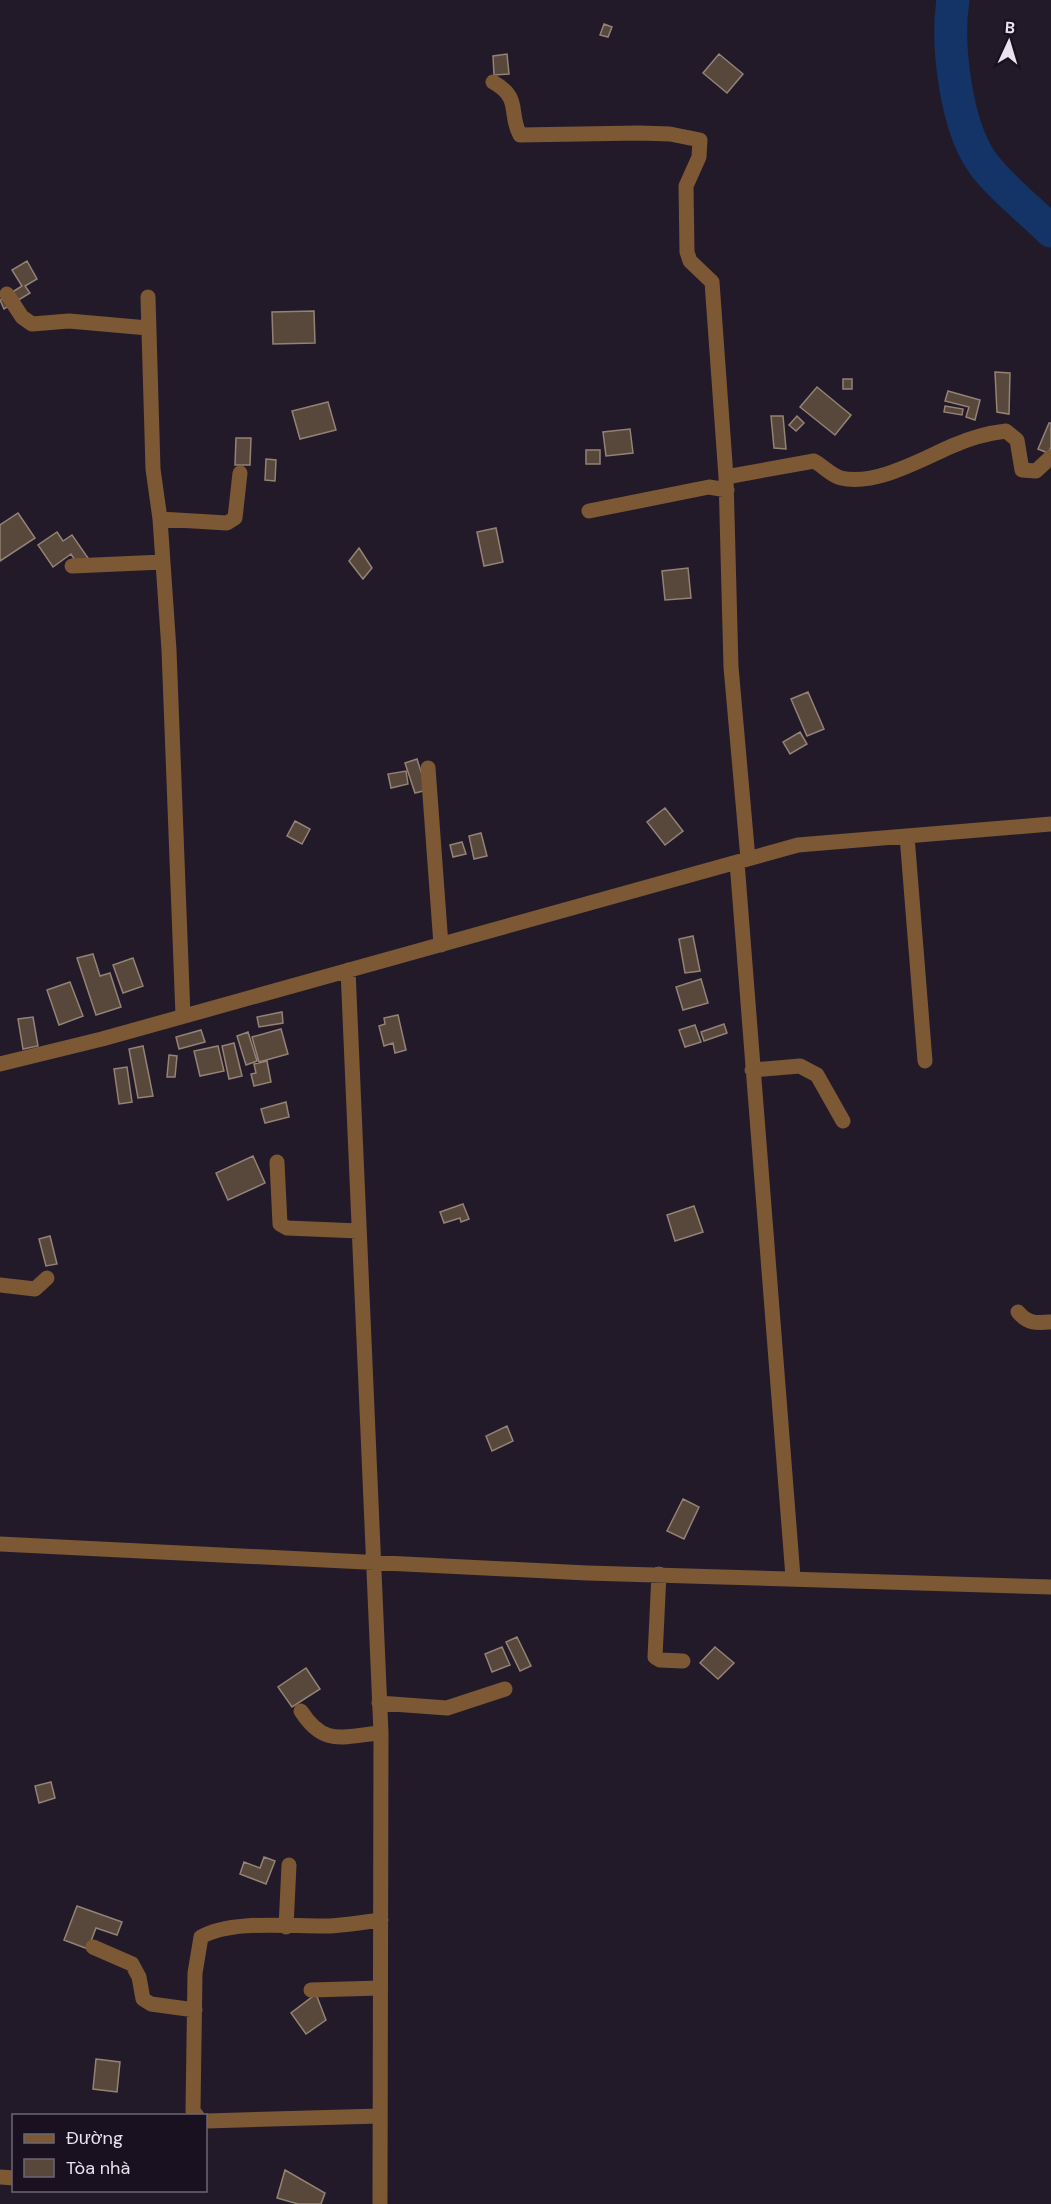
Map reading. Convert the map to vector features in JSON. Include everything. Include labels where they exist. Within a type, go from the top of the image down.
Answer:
[{"type":"street","points":[[493,82],[503,87],[513,100],[515,126],[520,135],[639,133],[670,134],[700,140],[699,157],[686,186],[687,252],[690,261],[712,282],[726,483],[731,667],[743,860],[752,1070],[793,1577]]},
{"type":"street","points":[[7,294],[22,317],[32,324],[69,321],[148,328]]},
{"type":"street","points":[[148,297],[153,469],[160,519],[169,650],[183,1016]]},
{"type":"street","points":[[589,511],[709,487],[814,461],[838,478],[882,475],[918,464],[960,443],[1006,431],[1017,440],[1022,470],[1036,471],[1051,457]]},
{"type":"street","points":[[160,519],[227,523],[235,518],[238,508],[240,473]]},
{"type":"street","points":[[72,566],[163,561]]},
{"type":"street","points":[[428,768],[441,945]]},
{"type":"street","points":[[0,1064],[183,1016],[798,845],[1051,824]]},
{"type":"street","points":[[907,836],[925,1061]]},
{"type":"street","points":[[348,970],[381,1733],[380,2204]]},
{"type":"street","points":[[752,1070],[800,1066],[817,1075],[843,1121]]},
{"type":"street","points":[[277,1162],[280,1224],[287,1228],[359,1231]]},
{"type":"street","points":[[0,1285],[34,1289],[47,1278]]},
{"type":"street","points":[[1018,1312],[1024,1320],[1034,1323],[1051,1322]]},
{"type":"street","points":[[0,1544],[659,1574],[1051,1587]]},
{"type":"street","points":[[659,1574],[655,1657],[660,1660],[683,1661]]},
{"type":"street","points":[[379,1703],[447,1708],[505,1689]]},
{"type":"street","points":[[301,1711],[313,1729],[327,1736],[381,1733]]},
{"type":"street","points":[[286,1927],[289,1865]]},
{"type":"street","points":[[196,2114],[193,2111],[195,1973],[201,1937],[211,1931],[238,1927],[333,1926],[381,1920]]},
{"type":"street","points":[[93,1947],[132,1964],[140,1977],[143,2000],[151,2004],[195,2010]]},
{"type":"street","points":[[311,1990],[381,1988]]},
{"type":"street","points":[[207,2121],[380,2116]]},
{"type":"building","points":[[604,24],[612,27],[608,37],[600,35]]},
{"type":"building","points":[[507,54],[509,74],[494,75],[493,56]]},
{"type":"building","points":[[719,54],[743,74],[727,93],[703,73]]},
{"type":"building","points":[[27,261],[37,279],[25,286],[30,293],[4,309],[0,300],[22,286],[12,270]]},
{"type":"building","points":[[314,311],[315,343],[273,344],[272,312]]},
{"type":"building","points":[[995,372],[1010,373],[1009,414],[997,412]]},
{"type":"building","points":[[843,379],[852,379],[852,389],[843,389]]},
{"type":"building","points":[[817,387],[851,415],[835,435],[800,407]]},
{"type":"building","points":[[948,391],[980,400],[975,420],[966,417],[969,407],[945,401]]},
{"type":"building","points":[[328,402],[336,430],[300,439],[292,411]]},
{"type":"building","points":[[945,406],[963,409],[962,415],[944,412]]},
{"type":"building","points":[[771,416],[783,416],[786,449],[774,448]]},
{"type":"building","points":[[797,416],[804,423],[796,431],[789,425]]},
{"type":"building","points":[[1051,423],[1051,447],[1048,453],[1038,449]]},
{"type":"building","points":[[630,429],[633,453],[606,456],[603,432]]},
{"type":"building","points":[[236,438],[251,438],[250,465],[235,465]]},
{"type":"building","points":[[586,450],[600,450],[600,464],[586,464]]},
{"type":"building","points":[[266,459],[276,460],[275,481],[265,480]]},
{"type":"building","points":[[18,513],[35,538],[0,561],[0,525]]},
{"type":"building","points":[[496,528],[503,562],[484,566],[477,532]]},
{"type":"building","points":[[57,532],[63,541],[72,535],[88,558],[78,565],[71,554],[53,567],[38,545]]},
{"type":"building","points":[[359,548],[372,568],[363,579],[349,561]]},
{"type":"building","points":[[688,568],[691,598],[665,600],[662,571]]},
{"type":"building","points":[[808,692],[824,729],[807,736],[791,699]]},
{"type":"building","points":[[800,732],[807,744],[790,754],[783,742]]},
{"type":"building","points":[[417,759],[427,790],[415,793],[405,763]]},
{"type":"building","points":[[406,771],[408,784],[391,788],[388,774]]},
{"type":"building","points":[[665,808],[683,831],[665,845],[647,822]]},
{"type":"building","points":[[295,821],[310,829],[302,844],[287,836]]},
{"type":"building","points":[[481,833],[487,856],[474,859],[469,836]]},
{"type":"building","points":[[462,842],[466,854],[453,857],[450,845]]},
{"type":"building","points":[[693,936],[700,971],[685,973],[679,939]]},
{"type":"building","points":[[93,954],[100,976],[110,973],[121,1007],[96,1015],[77,958]]},
{"type":"building","points":[[133,958],[143,986],[123,993],[113,965]]},
{"type":"building","points":[[701,979],[708,1003],[683,1010],[676,987]]},
{"type":"building","points":[[70,982],[83,1016],[59,1025],[47,990]]},
{"type":"building","points":[[282,1012],[283,1023],[259,1027],[257,1017]]},
{"type":"building","points":[[398,1015],[406,1050],[395,1053],[393,1043],[384,1046],[379,1026],[385,1024],[384,1018]]},
{"type":"building","points":[[33,1017],[38,1046],[23,1049],[18,1019]]},
{"type":"building","points":[[724,1024],[727,1033],[704,1041],[701,1032]]},
{"type":"building","points":[[695,1025],[701,1042],[685,1047],[679,1030]]},
{"type":"building","points":[[281,1029],[288,1054],[259,1062],[252,1037]]},
{"type":"building","points":[[201,1030],[205,1042],[179,1049],[176,1037]]},
{"type":"building","points":[[248,1032],[257,1061],[246,1065],[237,1036]]},
{"type":"building","points":[[234,1043],[242,1076],[229,1079],[222,1046]]},
{"type":"building","points":[[143,1046],[153,1096],[138,1098],[129,1049]]},
{"type":"building","points":[[218,1046],[224,1071],[200,1076],[194,1051]]},
{"type":"building","points":[[169,1055],[177,1056],[175,1077],[167,1077]]},
{"type":"building","points":[[267,1061],[271,1082],[254,1086],[251,1074],[256,1073],[254,1064]]},
{"type":"building","points":[[127,1067],[132,1102],[119,1104],[114,1069]]},
{"type":"building","points":[[286,1102],[289,1117],[265,1123],[261,1109]]},
{"type":"building","points":[[253,1156],[265,1183],[228,1200],[216,1173]]},
{"type":"building","points":[[463,1204],[469,1219],[461,1222],[460,1218],[444,1223],[440,1212]]},
{"type":"building","points":[[694,1206],[703,1232],[675,1241],[667,1215]]},
{"type":"building","points":[[50,1236],[57,1264],[46,1266],[39,1239]]},
{"type":"building","points":[[507,1426],[513,1441],[492,1451],[486,1436]]},
{"type":"building","points":[[683,1499],[699,1507],[684,1539],[667,1531]]},
{"type":"building","points":[[517,1637],[531,1666],[520,1671],[506,1642]]},
{"type":"building","points":[[502,1647],[510,1665],[492,1672],[485,1654]]},
{"type":"building","points":[[715,1647],[734,1663],[718,1679],[700,1663]]},
{"type":"building","points":[[306,1668],[320,1689],[292,1707],[278,1687]]},
{"type":"building","points":[[51,1782],[55,1798],[39,1803],[35,1786]]},
{"type":"building","points":[[264,1857],[275,1861],[266,1884],[240,1874],[244,1862],[260,1868]]},
{"type":"building","points":[[77,1906],[122,1922],[117,1935],[96,1928],[88,1949],[64,1940]]},
{"type":"building","points":[[316,1994],[326,2020],[306,2034],[291,2013]]},
{"type":"building","points":[[96,2059],[120,2062],[117,2092],[93,2089]]},
{"type":"building","points":[[285,2170],[325,2193],[321,2204],[298,2204],[277,2198]]},
{"type":"waterway","points":[[953,0],[951,39],[955,84],[973,146],[996,179],[1051,231]]}]
